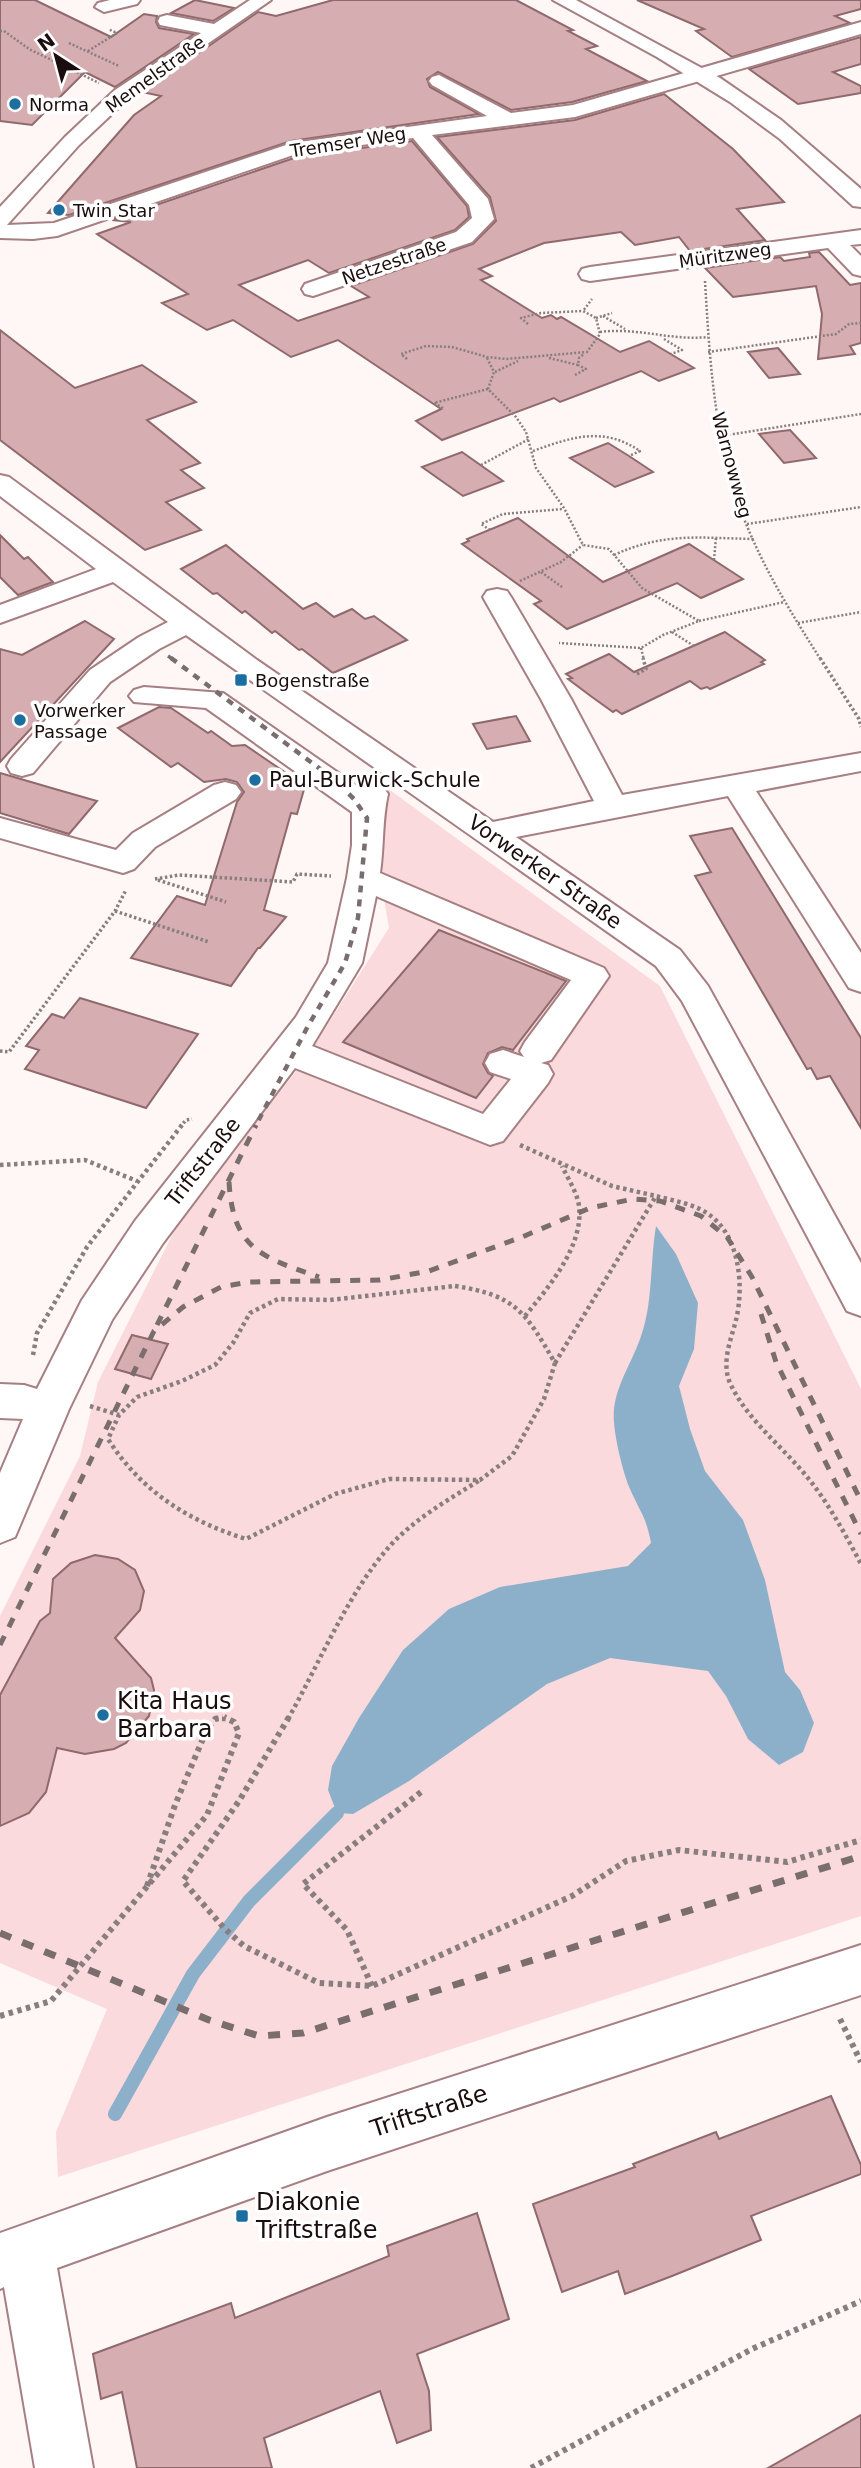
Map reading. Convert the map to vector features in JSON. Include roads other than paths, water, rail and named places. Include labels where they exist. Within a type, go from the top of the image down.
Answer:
[{"type":"street","points":[[104,6],[131,0]]},
{"type":"street","name":"Memelstraße","points":[[0,220],[72,141],[122,94],[261,0]]},
{"type":"street","points":[[562,0],[633,34],[702,74],[762,115],[815,158],[861,201]]},
{"type":"street","points":[[167,21],[217,30]]},
{"type":"street","name":"Tremser Weg","points":[[0,231],[33,232],[57,229],[292,149],[575,111],[861,27]]},
{"type":"street","points":[[439,81],[507,120]]},
{"type":"street","name":"Netzestraße","points":[[313,289],[464,237],[483,219],[480,204],[418,131]]},
{"type":"street","name":"Müritzweg","points":[[590,274],[861,237]]},
{"type":"street","points":[[833,241],[861,269]]},
{"type":"street","name":"Vorwerker Straße","points":[[0,483],[187,624],[668,958],[696,995],[861,1300]]},
{"type":"street","points":[[0,615],[116,571]]},
{"type":"street","points":[[497,597],[525,643],[613,807]]},
{"type":"street","points":[[22,766],[100,676],[149,643],[187,624]]},
{"type":"street","name":"Triftstraße","points":[[0,1524],[52,1403],[96,1311],[149,1232],[308,1026],[345,963],[363,878],[371,802],[213,699],[144,696]]},
{"type":"street","points":[[489,833],[613,807],[861,762]]},
{"type":"street","points":[[736,784],[861,980]]},
{"type":"street","points":[[0,828],[128,869],[144,840],[225,792]]},
{"type":"street","points":[[363,878],[592,976],[538,1051]]},
{"type":"street","points":[[289,1051],[491,1132],[535,1074],[503,1063]]},
{"type":"street","points":[[0,1401],[52,1403]]},
{"type":"street","name":"Triftstraße","points":[[13,2256],[340,2140],[861,1970]]},
{"type":"street","points":[[13,2256],[64,2468]]},
{"type":"water","points":[[656,1226],[676,1254],[698,1303],[694,1349],[679,1386],[690,1429],[705,1471],[743,1520],[765,1580],[785,1672],[800,1690],[814,1723],[803,1752],[779,1765],[748,1739],[726,1696],[708,1671],[610,1658],[547,1684],[409,1781],[353,1814],[337,1813],[328,1790],[332,1766],[403,1650],[449,1609],[500,1587],[628,1566],[651,1543],[645,1520],[622,1465],[614,1411],[619,1389],[645,1323]]},
{"type":"waterway","points":[[115,2114],[193,1974],[249,1901],[337,1813]]},
{"type":"railway","points":[[171,658],[335,780],[354,799],[367,818],[358,918],[345,963],[308,1026],[255,1127]]},
{"type":"railway","points":[[157,1325],[255,1127]]},
{"type":"railway","points":[[229,1182],[237,1222],[254,1247],[281,1263],[319,1277]]},
{"type":"railway","points":[[0,1645],[154,1331],[183,1307],[221,1287],[249,1282],[380,1280],[429,1271],[522,1237],[590,1208],[633,1199],[660,1201],[701,1216],[727,1237],[752,1277],[861,1501]]},
{"type":"railway","points":[[761,1314],[776,1362],[861,1534]]},
{"type":"railway","points":[[0,1933],[209,2020],[259,2036],[303,2033],[861,1856]]},
{"type":"place","name":"Norma","points":[[15,104]]},
{"type":"place","name":"Twin Star","points":[[59,210]]},
{"type":"place","name":"Bogenstraße","points":[[241,680]]},
{"type":"place","name":"Vorwerker Passage","points":[[20,720]]},
{"type":"place","name":"Paul-Burwick-Schule","points":[[255,780]]},
{"type":"place","name":"Kita Haus Barbara","points":[[103,1715]]},
{"type":"place","name":"Diakonie Triftstraße","points":[[242,2216]]}]
